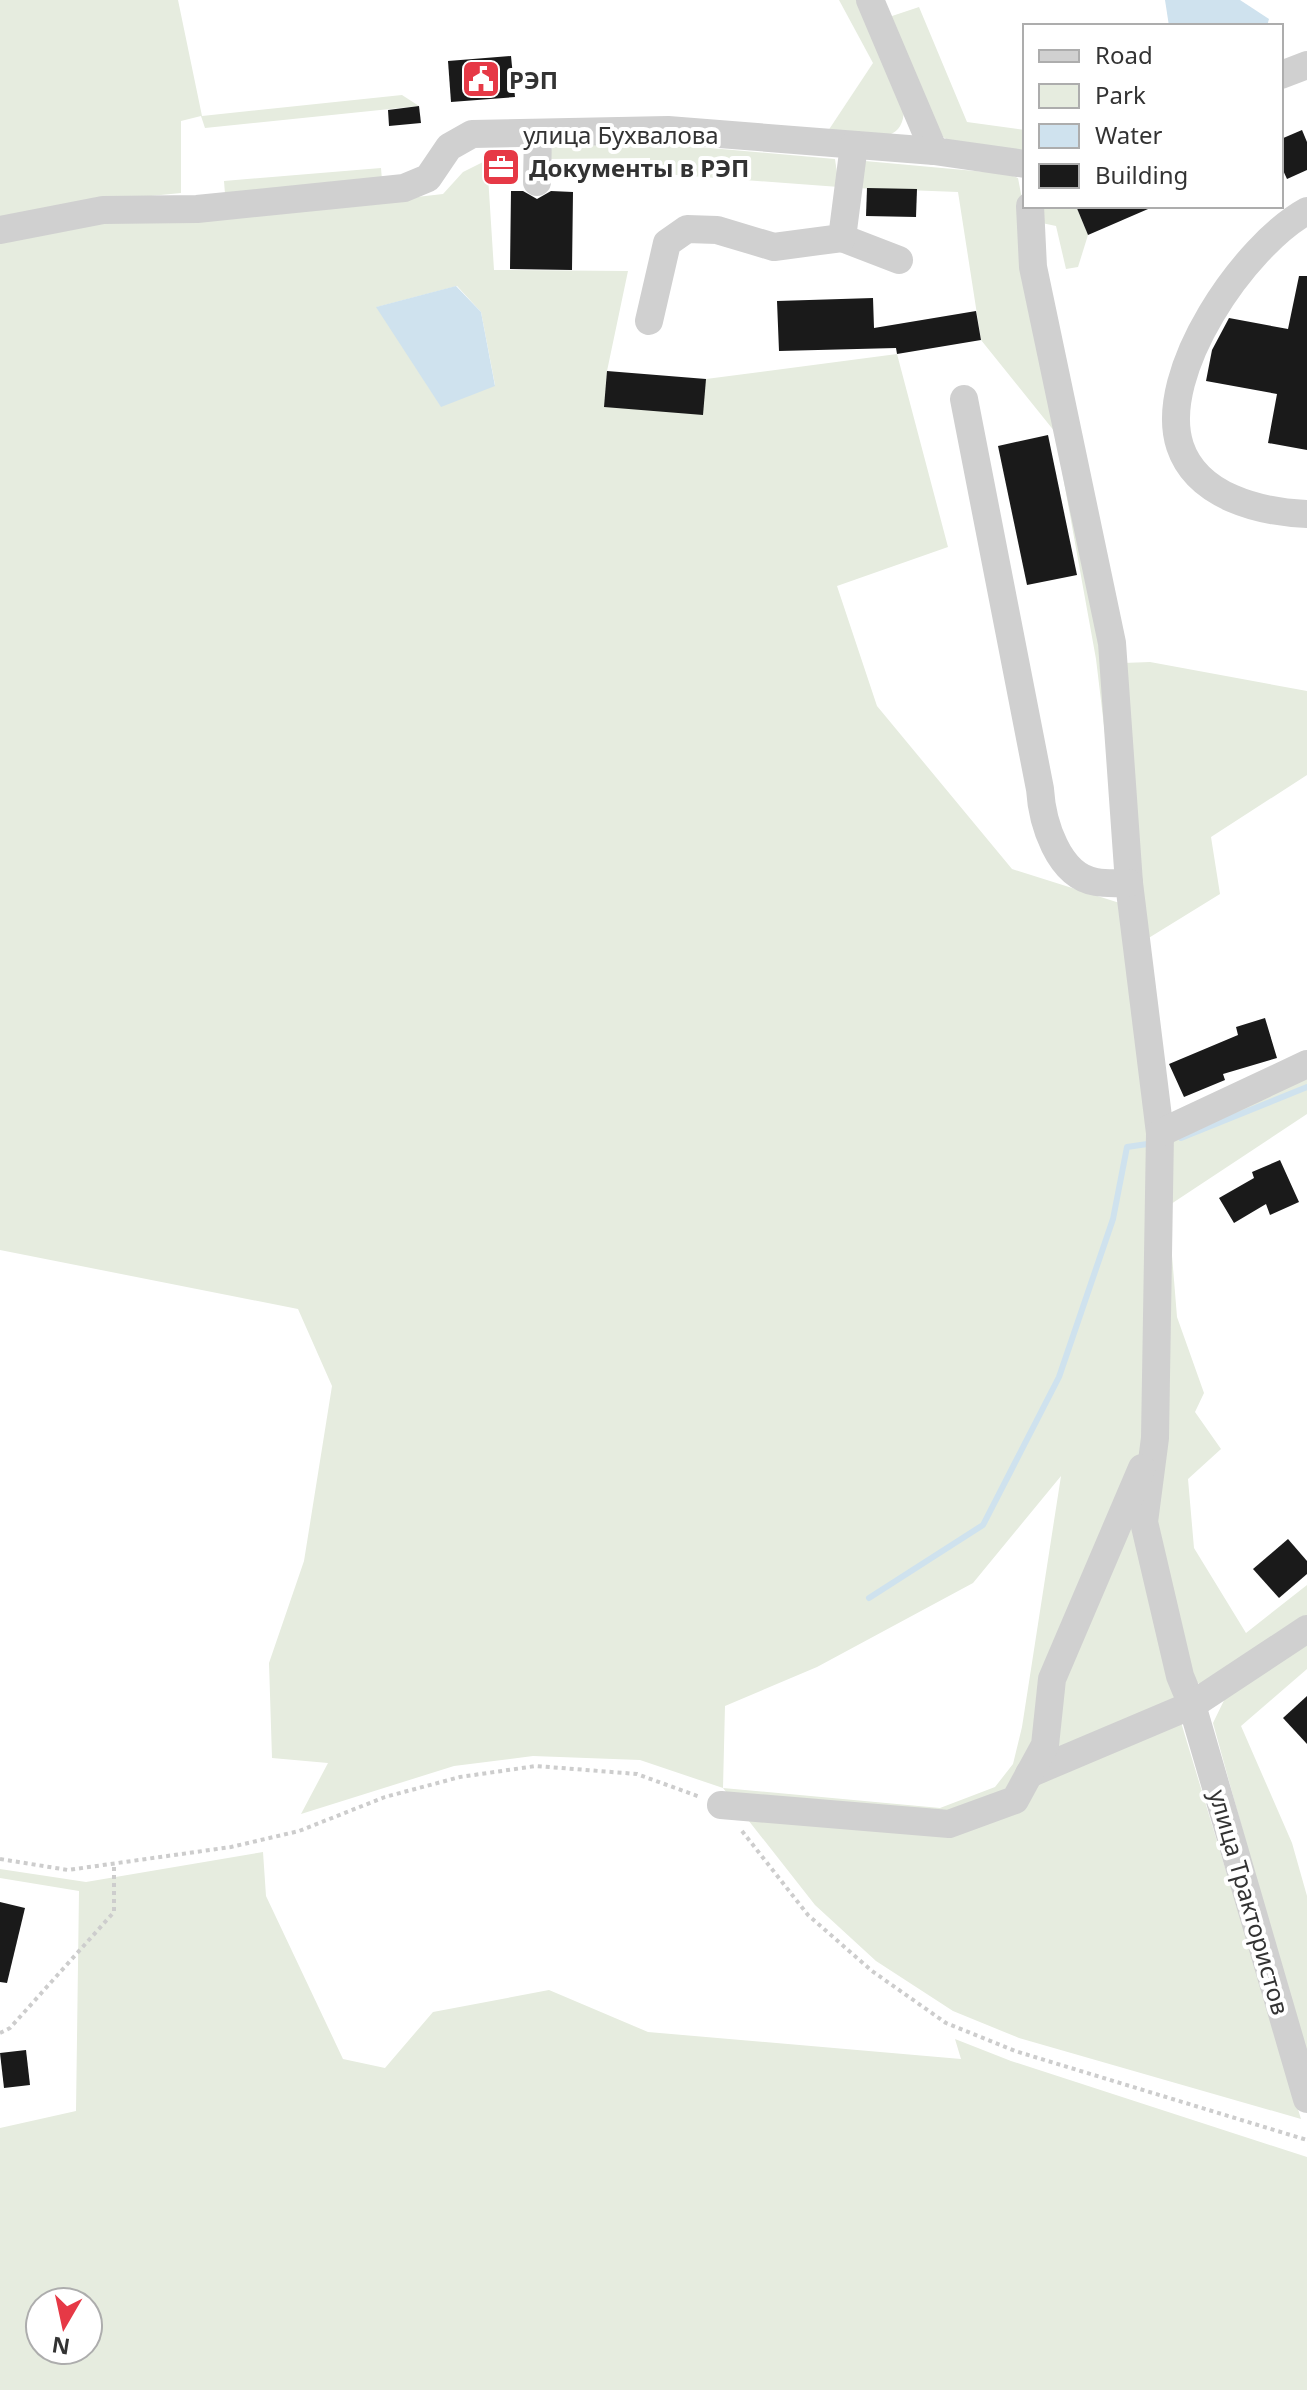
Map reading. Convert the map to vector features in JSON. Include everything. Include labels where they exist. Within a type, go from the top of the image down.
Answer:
[{"type":"street","points":[[870,0],[934,151]]},
{"type":"street","points":[[1283,74],[1307,65]]},
{"type":"street","name":"улица Бухвалова","points":[[0,230],[103,210],[197,209],[404,188],[428,178],[457,140],[472,134],[668,130],[934,151],[1023,164]]},
{"type":"street","points":[[537,182],[538,133]]},
{"type":"street","points":[[842,238],[854,145]]},
{"type":"street","name":"улица Трактористов","points":[[1030,208],[1033,267],[1112,643],[1129,883],[1160,1133],[1155,1438],[1144,1522],[1180,1676],[1192,1705],[1307,2099]]},
{"type":"street","points":[[1307,211],[1290,221],[1248,261],[1208,315],[1185,370],[1177,409],[1180,446],[1200,478],[1225,495],[1256,507],[1307,514]]},
{"type":"street","points":[[649,321],[667,243],[687,229],[717,230],[774,247],[842,238],[899,260]]},
{"type":"street","points":[[964,399],[1018,669],[1041,813],[1054,845],[1074,872],[1095,882],[1129,883]]},
{"type":"street","points":[[1160,1133],[1307,1064]]},
{"type":"street","points":[[721,1805],[949,1824],[1015,1800],[1045,1745],[1052,1679],[1155,1438]]},
{"type":"street","points":[[1029,1774],[1192,1705],[1307,1629]]},
{"type":"path","points":[[0,1859],[68,1870],[244,1844],[299,1831],[385,1797],[460,1777],[536,1766],[637,1774],[721,1805],[808,1915],[872,1971],[946,2023],[1015,2051],[1307,2140]]},
{"type":"path","points":[[0,2033],[10,2028],[114,1912],[114,1865]]},
{"type":"green space","points":[[0,0],[178,0],[202,116],[402,95],[419,106],[205,128],[201,116],[181,121],[181,193],[110,200],[0,222]]},
{"type":"green space","points":[[839,0],[862,0],[897,74],[904,115],[898,129],[884,136],[828,131],[873,63]]},
{"type":"green space","points":[[919,7],[967,122],[1023,130],[1023,150],[960,147],[943,137],[886,18]]},
{"type":"green space","points":[[665,144],[835,159],[839,187],[650,173],[650,158],[547,159],[553,146]]},
{"type":"green space","points":[[487,160],[494,270],[628,271],[607,371],[605,407],[706,379],[897,354],[948,547],[837,586],[877,706],[1012,869],[1126,905],[1152,1135],[1146,1412],[1174,1699],[1301,2119],[1019,2038],[953,2011],[876,1961],[815,1905],[723,1788],[640,1760],[533,1756],[454,1766],[301,1814],[328,1763],[272,1758],[269,1663],[304,1561],[332,1386],[298,1309],[0,1250],[0,239],[105,219],[197,222],[443,194],[463,172]],"holes":[[[457,286],[481,312],[495,385],[441,406],[377,307]],[[1061,1476],[1022,1727],[1013,1764],[995,1787],[940,1808],[723,1788],[725,1706],[817,1667],[973,1583]]]},
{"type":"green space","points":[[865,161],[1008,174],[1018,178],[1106,643],[1122,876],[1096,659],[1055,432],[981,340],[958,192],[854,188]]},
{"type":"green space","points":[[381,168],[382,180],[225,194],[224,181]]},
{"type":"green space","points":[[1037,208],[1077,208],[1088,235],[1078,267],[1066,269],[1056,226],[1037,222]]},
{"type":"green space","points":[[1150,662],[1307,691],[1307,775],[1211,837],[1220,894],[1147,939],[1123,663]]},
{"type":"green space","points":[[1307,1074],[1307,1114],[1168,1206],[1177,1317],[1204,1393],[1195,1412],[1221,1449],[1188,1479],[1194,1548],[1246,1633],[1307,1585],[1307,1617],[1203,1687],[1190,1676],[1151,1521],[1166,1136]]},
{"type":"green space","points":[[1307,1637],[1307,1669],[1241,1726],[1292,1843],[1307,1896],[1307,2064],[1213,1723],[1230,1688]]},
{"type":"green space","points":[[263,1852],[266,1896],[343,2059],[385,2068],[433,2012],[549,1990],[648,2032],[961,2059],[955,2039],[1011,2061],[1307,2157],[1307,2390],[0,2390],[0,2128],[76,2111],[79,1891],[0,1878],[0,1869],[86,1882]]},
{"type":"water","points":[[1165,0],[1240,0],[1269,19],[1268,24],[1169,24]]},
{"type":"water","points":[[456,286],[481,312],[495,386],[441,407],[376,307]]},
{"type":"building","name":"РЭП","points":[[511,56],[515,97],[451,102],[448,61]]},
{"type":"building","points":[[419,106],[421,123],[389,126],[388,110]]},
{"type":"building","points":[[1302,130],[1307,142],[1307,170],[1287,179],[1283,170],[1283,138]]},
{"type":"building","points":[[867,188],[917,189],[916,217],[866,216]]},
{"type":"building","points":[[511,191],[523,191],[537,199],[551,191],[573,192],[572,270],[510,269]]},
{"type":"building","points":[[1077,208],[1150,208],[1088,235]]},
{"type":"building","points":[[1299,276],[1307,276],[1307,450],[1268,443],[1277,394],[1206,381],[1212,350],[1229,318],[1288,329]]},
{"type":"building","points":[[873,298],[874,328],[976,311],[981,340],[897,354],[896,348],[779,351],[777,301]]},
{"type":"building","points":[[607,371],[706,379],[703,415],[604,407]]},
{"type":"building","points":[[1048,435],[1077,575],[1027,585],[998,446]]},
{"type":"building","points":[[1265,1018],[1277,1058],[1223,1074],[1225,1080],[1184,1097],[1169,1064],[1238,1035],[1236,1027]]},
{"type":"building","points":[[1280,1160],[1299,1202],[1270,1215],[1266,1204],[1234,1223],[1219,1198],[1254,1178],[1252,1172]]},
{"type":"building","points":[[1288,1539],[1307,1561],[1307,1574],[1279,1598],[1253,1569]]},
{"type":"building","points":[[1307,1696],[1307,1744],[1283,1718]]},
{"type":"building","points":[[0,1902],[25,1908],[7,1983],[0,1982]]},
{"type":"building","points":[[26,2050],[30,2085],[4,2088],[0,2053]]},
{"type":"waterway","points":[[1181,1138],[1307,1087]]},
{"type":"waterway","points":[[869,1598],[983,1525],[1059,1377],[1113,1219],[1127,1147],[1154,1143]]},
{"type":"place","name":"РЭП","points":[[481,79]]},
{"type":"place","name":"Документы в РЭП","points":[[501,167]]}]
